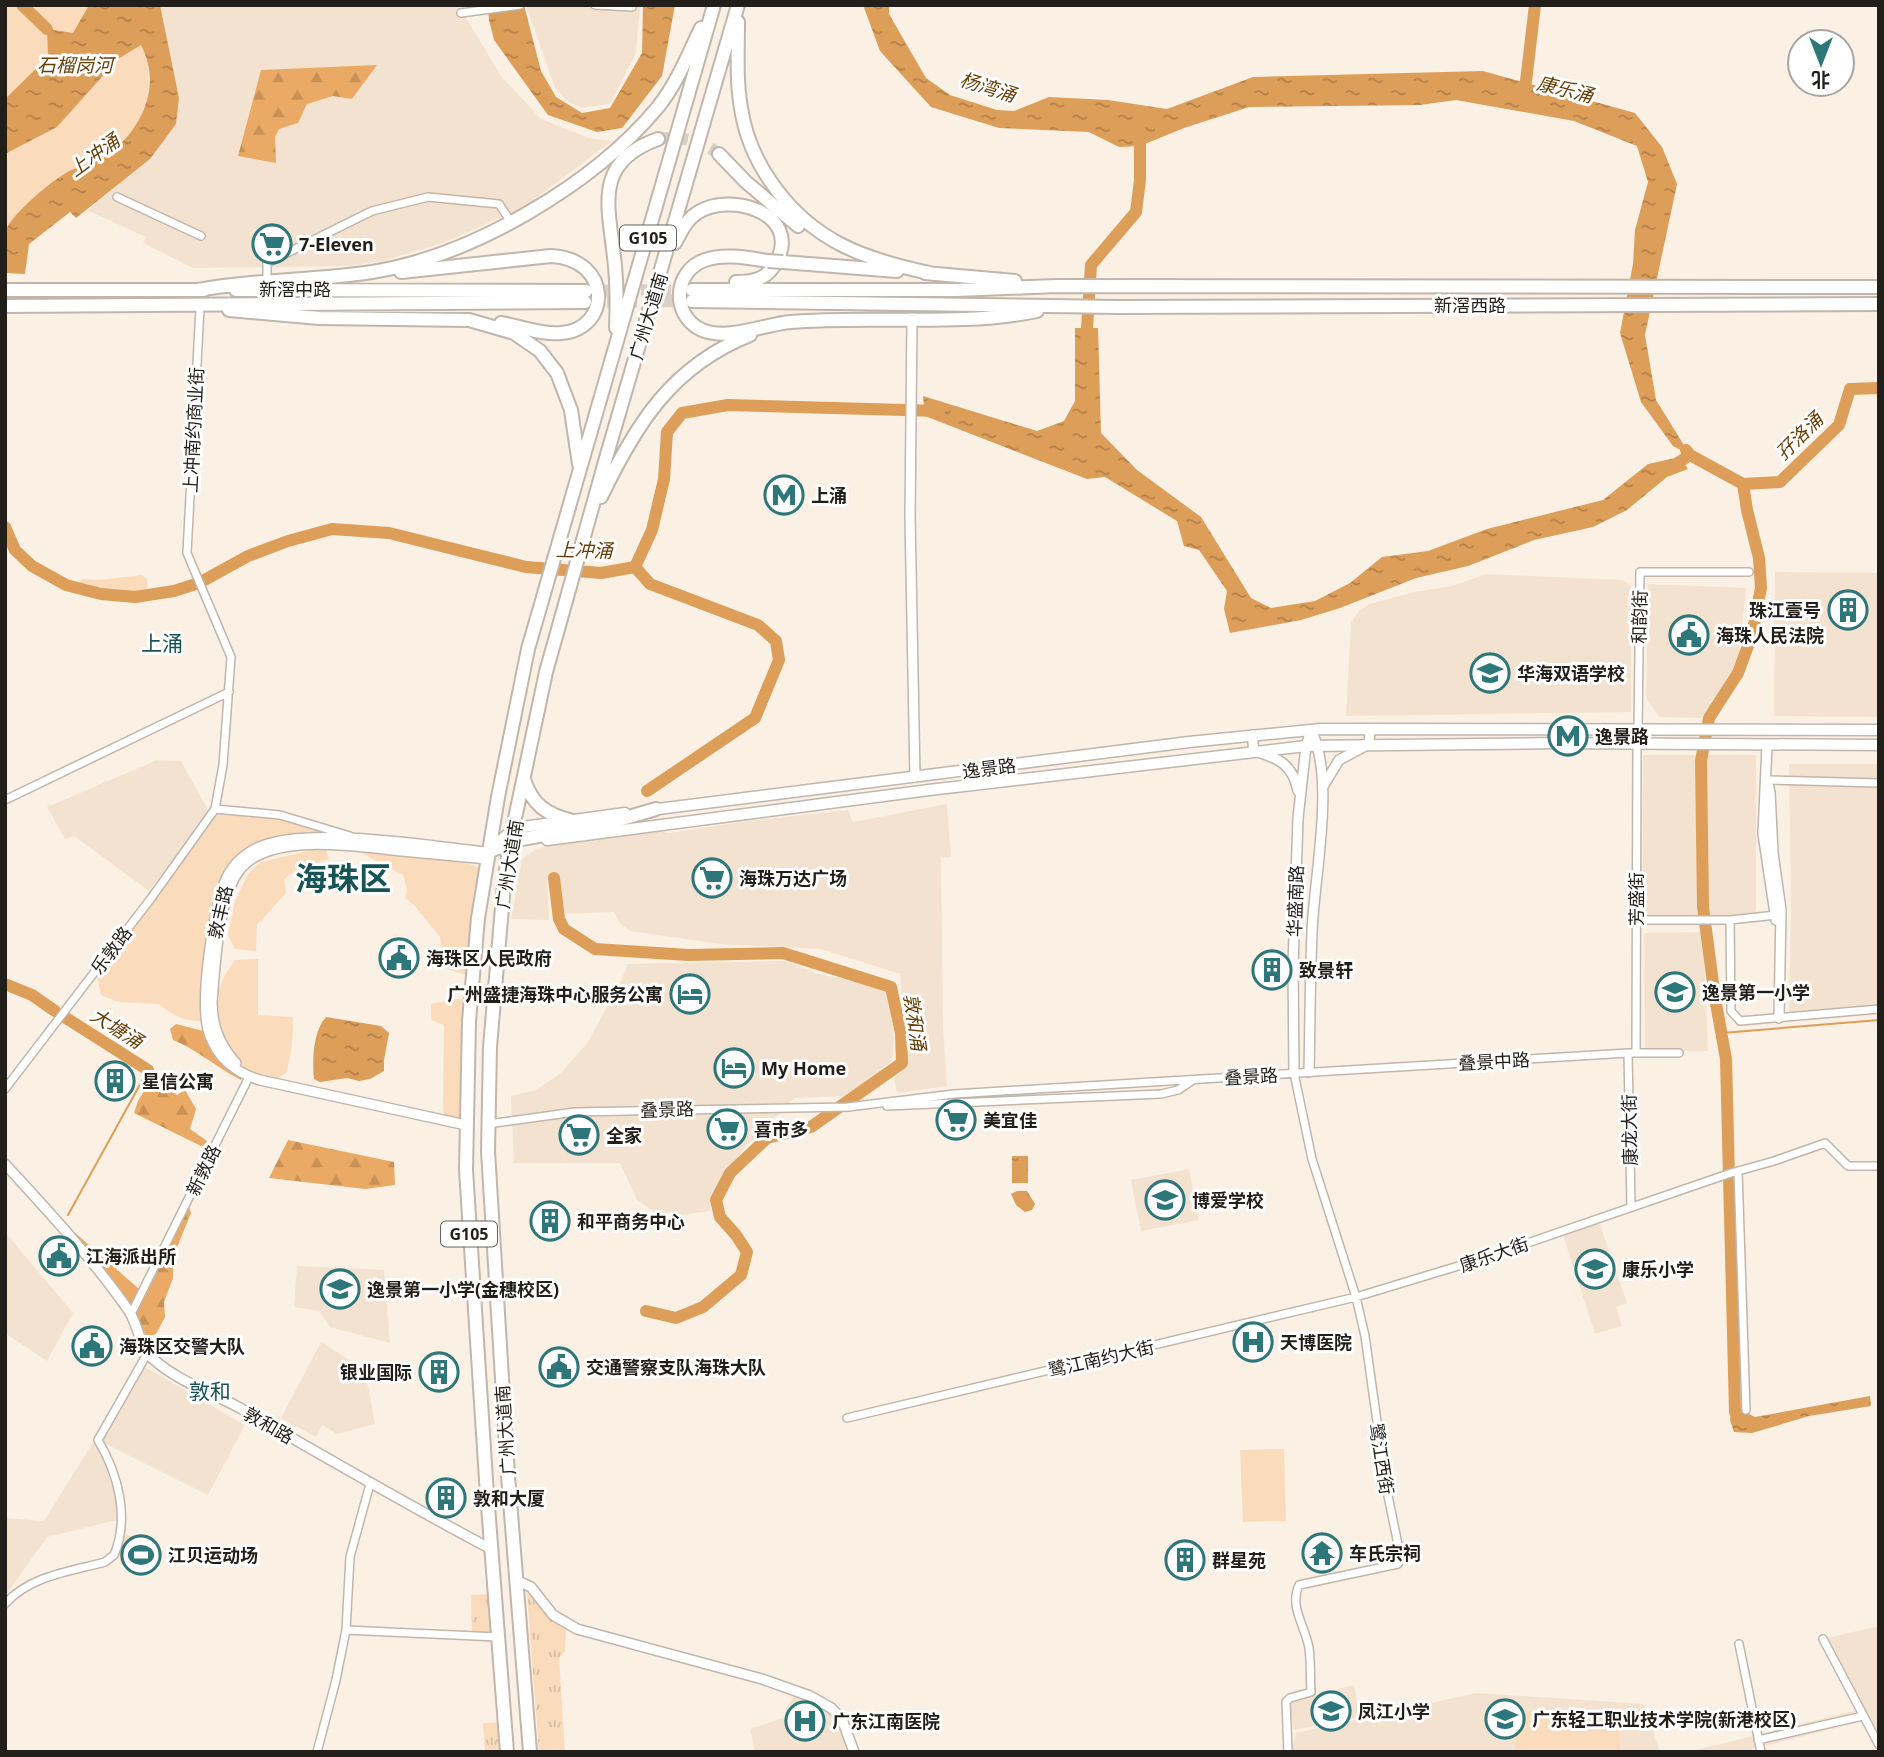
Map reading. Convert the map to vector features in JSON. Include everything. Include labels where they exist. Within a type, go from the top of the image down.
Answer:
[{"type":"highway","points":[[325,277],[374,271],[425,259],[470,243],[511,222],[573,183],[643,123],[671,88],[713,5]]},
{"type":"highway","name":"广州大道南","points":[[507,1752],[469,1233],[466,1125],[469,1021],[478,918],[514,709],[544,592],[713,5]]},
{"type":"highway","points":[[738,5],[738,78],[743,121],[758,161],[782,198],[814,229],[841,245],[866,257],[934,274]]},
{"type":"highway","name":"广州大道南","points":[[530,1752],[493,1257],[488,1124],[491,1035],[507,841],[567,596],[738,5]]},
{"type":"highway","points":[[614,352],[617,287],[607,198],[611,181],[620,165],[633,152],[658,139]]},
{"type":"highway","points":[[719,154],[746,182],[825,247],[865,263],[934,274]]},
{"type":"highway","points":[[662,268],[690,218],[706,208],[746,207],[760,211],[772,219],[780,233],[782,250],[767,275],[753,281],[691,291]]},
{"type":"highway","points":[[180,304],[319,318],[452,319],[501,323],[550,333],[568,332],[585,324],[597,306],[597,287],[592,274],[585,266],[573,259],[551,256],[423,270],[267,280],[198,289]]},
{"type":"highway","points":[[1057,285],[730,256],[715,257],[695,264],[683,278],[679,298],[684,316],[699,329],[721,334],[801,321],[1024,313],[1061,306]]},
{"type":"highway","points":[[691,291],[956,290],[1057,285]]},
{"type":"highway","name":"新滘西路","points":[[1057,285],[1879,287]]},
{"type":"highway","name":"新滘中路","points":[[11,306],[180,304],[585,292],[12,289]]},
{"type":"highway","points":[[691,291],[1061,306]]},
{"type":"highway","name":"新滘西路","points":[[1061,306],[1879,304]]},
{"type":"highway","points":[[452,319],[484,323],[513,333],[540,351],[557,373],[567,397],[579,470]]},
{"type":"highway","points":[[588,524],[631,436],[659,398],[674,383],[709,355],[727,345],[762,330],[801,321]]},
{"type":"highway","points":[[524,778],[527,791],[540,808],[574,825]]},
{"type":"highway","points":[[504,884],[500,869],[489,856],[507,841],[574,825],[616,821],[656,810]]},
{"type":"highway","points":[[493,826],[507,841]]},
{"type":"highway","points":[[478,918],[488,912],[495,914],[500,921]]},
{"type":"main road","name":"逸景路","points":[[574,825],[591,818],[628,813],[1252,735],[1311,730],[1879,730]]},
{"type":"main road","name":"逸景路","points":[[507,841],[563,838],[929,790],[1319,745],[1879,745]]},
{"type":"street","points":[[461,13],[520,5]]},
{"type":"street","points":[[595,5],[632,6]]},
{"type":"street","points":[[117,197],[201,236]]},
{"type":"street","points":[[267,280],[267,263],[372,211],[428,197],[499,204],[511,222]]},
{"type":"street","name":"上冲南约商业街","points":[[200,307],[187,553],[231,657],[229,692]]},
{"type":"street","points":[[912,318],[910,516],[915,777]]},
{"type":"street","name":"和韵街","points":[[1637,729],[1640,572],[1749,572]]},
{"type":"street","points":[[5,800],[229,692]]},
{"type":"street","points":[[229,692],[223,765],[215,809],[279,815],[367,841]]},
{"type":"street","points":[[1323,786],[1339,760],[1369,744],[1370,729]]},
{"type":"street","points":[[1309,1072],[1312,931],[1323,786],[1319,745],[1311,730]]},
{"type":"street","name":"华盛南路","points":[[1294,1073],[1293,966],[1299,800],[1306,746],[1311,730]]},
{"type":"street","points":[[1252,735],[1254,751],[1284,762],[1294,776],[1299,800]]},
{"type":"street","name":"芳盛街","points":[[1632,1054],[1637,745]]},
{"type":"street","points":[[1766,745],[1763,834],[1776,915],[1779,1018]]},
{"type":"street","points":[[928,776],[929,790]]},
{"type":"street","points":[[1766,780],[1879,782]]},
{"type":"street","points":[[1766,780],[1770,792],[1773,853],[1781,910],[1782,964],[1779,977]]},
{"type":"street","name":"乐敦路","points":[[5,1089],[152,897],[215,809]]},
{"type":"street","name":"敦丰路","points":[[466,1125],[250,1077],[233,1068],[215,1047],[205,1014],[217,912],[225,881],[238,861],[255,849],[267,844],[316,838],[367,841],[489,856]]},
{"type":"street","name":"敦丰路","points":[[250,1077],[230,1058],[223,1047],[212,1013],[224,907],[232,883],[243,865],[269,851],[306,845],[489,856]]},
{"type":"street","points":[[1635,920],[1731,920],[1776,915]]},
{"type":"street","points":[[1731,920],[1731,1011],[1740,1021],[1879,1009]]},
{"type":"street","name":"叠景中路","points":[[1309,1072],[1679,1053]]},
{"type":"street","name":"康龙大街","points":[[1631,1207],[1632,1054]]},
{"type":"street","name":"叠景路","points":[[848,1107],[945,1095],[1309,1072]]},
{"type":"street","name":"鹭江西街","points":[[1288,1752],[1286,1702],[1290,1698],[1311,1692],[1309,1647],[1294,1595],[1299,1585],[1398,1564],[1401,1559],[1386,1486],[1365,1336],[1356,1297],[1312,1160],[1294,1073]]},
{"type":"street","name":"新敦路","points":[[131,1314],[250,1077]]},
{"type":"street","name":"叠景路","points":[[488,1124],[575,1112],[703,1108],[810,1109],[1161,1094],[1178,1090],[1194,1079]]},
{"type":"street","name":"康乐大街","points":[[1356,1297],[1478,1261],[1825,1143],[1848,1166],[1879,1166]]},
{"type":"street","points":[[5,1164],[72,1240],[131,1314],[147,1354],[98,1440],[113,1469],[118,1492],[121,1531],[114,1555],[105,1562],[27,1586],[5,1604]]},
{"type":"street","points":[[1738,1171],[1746,1410]]},
{"type":"street","name":"鹭江南约大街","points":[[847,1418],[1356,1297]]},
{"type":"street","name":"敦和路","points":[[147,1354],[172,1373],[491,1549]]},
{"type":"street","points":[[317,1752],[346,1630],[350,1557],[370,1484]]},
{"type":"street","points":[[516,1580],[531,1587],[553,1615],[578,1629],[773,1683],[810,1696],[831,1707],[842,1719],[854,1752]]},
{"type":"street","points":[[346,1630],[497,1637]]},
{"type":"street","points":[[1823,1639],[1879,1745]]},
{"type":"street","points":[[1739,1644],[1761,1752]]},
{"type":"street","points":[[1758,1740],[1863,1716]]},
{"type":"shaded area","points":[[160,5],[471,5],[466,7],[466,18],[501,76],[541,119],[589,138],[612,141],[524,207],[443,243],[382,261],[350,266],[193,268],[143,243],[146,237],[87,210],[150,159],[179,98]]},
{"type":"shaded area","points":[[526,5],[640,5],[636,53],[610,104],[582,108],[567,101],[555,88]]},
{"type":"shaded area","points":[[1775,572],[1879,573],[1879,717],[1774,716]]},
{"type":"shaded area","name":"华海双语学校","points":[[1486,574],[1623,580],[1631,586],[1631,712],[1346,716],[1351,623],[1358,612],[1370,604],[1414,592],[1452,586]]},
{"type":"shaded area","points":[[1648,584],[1746,588],[1739,655],[1728,683],[1701,718],[1659,717],[1646,698]]},
{"type":"shaded area","points":[[1643,755],[1756,755],[1756,915],[1642,915]]},
{"type":"shaded area","points":[[157,760],[181,761],[209,812],[149,891],[74,836],[65,839],[47,807]]},
{"type":"shaded area","points":[[1789,764],[1879,764],[1879,1005],[1789,1012]]},
{"type":"shaded area","points":[[947,804],[951,857],[941,858],[943,1027],[947,1086],[897,1093],[894,1078],[907,1066],[900,974],[821,949],[720,944],[630,931],[620,923],[614,912],[563,914],[559,878],[547,879],[549,920],[511,919],[522,859],[536,849],[555,844],[657,831],[669,833],[848,810],[853,822]]},
{"type":"shaded area","name":"逸景第一小学","points":[[1703,932],[1708,1051],[1645,1052],[1644,933]]},
{"type":"shaded area","points":[[785,961],[815,973],[888,989],[894,1038],[892,1061],[845,1096],[795,1098],[745,1147],[715,1191],[709,1211],[682,1215],[654,1212],[637,1200],[620,1163],[514,1163],[511,1096],[536,1090],[561,1073],[588,1042],[628,964]]},
{"type":"shaded area","name":"博爱学校","points":[[1189,1169],[1199,1220],[1141,1231],[1131,1180]]},
{"type":"shaded area","name":"康乐小学","points":[[1599,1222],[1627,1303],[1616,1307],[1622,1326],[1595,1334],[1563,1235]]},
{"type":"shaded area","points":[[5,1232],[73,1313],[47,1361],[5,1333]]},
{"type":"shaded area","name":"逸景第一小学(金穗校区)","points":[[297,1266],[384,1270],[390,1343],[330,1327],[319,1311],[294,1307]]},
{"type":"shaded area","points":[[321,1342],[362,1368],[375,1424],[337,1434],[322,1425],[316,1437],[281,1418]]},
{"type":"shaded area","points":[[145,1367],[245,1425],[208,1495],[102,1442]]},
{"type":"shaded area","points":[[95,1439],[115,1477],[121,1519],[47,1537],[5,1596],[5,1518],[44,1521]]},
{"type":"shaded area","points":[[1879,1626],[1879,1741],[1867,1720],[1752,1749],[1753,1752],[1688,1752],[1861,1709],[1823,1639]]},
{"type":"shaded area","name":"凤江小学","points":[[1354,1685],[1358,1707],[1371,1705],[1372,1715],[1293,1730],[1289,1701]]},
{"type":"shaded area","name":"广东轻工职业技术学院(新港校区)","points":[[1476,1693],[1645,1704],[1660,1752],[1291,1752],[1296,1733]]},
{"type":"shaded area","name":"广东江南医院","points":[[795,1694],[814,1703],[839,1723],[849,1752],[755,1752],[750,1729],[785,1717],[787,1707]]},
{"type":"green space","points":[[5,5],[89,5],[73,33],[5,99]]},
{"type":"green space","points":[[141,45],[148,60],[149,98],[136,127],[107,156],[68,172],[23,206],[5,231],[5,154],[57,127],[118,59]]},
{"type":"green space","points":[[377,65],[352,99],[333,96],[307,104],[298,123],[279,129],[275,137],[276,163],[238,156],[261,70]]},
{"type":"green space","points":[[142,575],[147,579],[148,588],[140,591],[114,592],[79,585],[81,579],[99,580]]},
{"type":"green space","points":[[227,812],[280,817],[351,838],[250,848],[235,859],[215,900],[209,926],[202,979],[201,1021],[178,1017],[159,1004],[118,1002],[101,995],[97,977],[217,815]]},
{"type":"green space","points":[[325,847],[329,859],[296,870],[284,879],[286,893],[257,925],[256,951],[235,949],[228,935],[235,901],[248,874],[261,862]]},
{"type":"green space","points":[[361,853],[438,857],[479,868],[467,975],[443,966],[440,937],[405,898],[407,890],[403,875]]},
{"type":"green space","points":[[258,959],[258,1015],[293,1017],[288,1066],[286,1073],[276,1079],[253,1073],[241,1065],[227,1044],[218,1015],[219,989],[232,964],[235,960]]},
{"type":"green space","points":[[467,999],[463,1122],[445,1116],[443,1112],[444,1025],[431,1020],[431,1004]]},
{"type":"green space","points":[[176,1024],[207,1032],[242,1076],[241,1080],[173,1040],[170,1029]]},
{"type":"green space","points":[[156,1072],[164,1084],[177,1095],[185,1090],[196,1109],[190,1129],[207,1141],[203,1147],[134,1113],[138,1101]]},
{"type":"green space","points":[[288,1140],[394,1162],[395,1185],[365,1189],[269,1178]]},
{"type":"green space","points":[[189,1206],[191,1213],[173,1257],[173,1278],[164,1302],[165,1317],[156,1334],[147,1337],[134,1313]]},
{"type":"green space","points":[[65,1224],[139,1289],[132,1305],[128,1305],[72,1238]]},
{"type":"green space","points":[[1284,1449],[1286,1521],[1243,1522],[1240,1450]]},
{"type":"green space","name":"江贝运动场","points":[[126,1534],[163,1552],[160,1564],[140,1571],[120,1562],[119,1548]]},
{"type":"green space","points":[[527,1593],[533,1594],[566,1628],[565,1652],[559,1658],[565,1752],[539,1752]]},
{"type":"green space","points":[[493,1594],[494,1633],[472,1634],[471,1595]]},
{"type":"green space","points":[[1619,1712],[1620,1752],[1515,1752],[1515,1713]]},
{"type":"green space","points":[[503,1722],[505,1752],[485,1752],[483,1723]]},
{"type":"water","name":"石榴岗河","points":[[89,5],[160,5],[179,98],[176,124],[150,159],[76,218],[70,212],[29,244],[25,274],[5,273],[3,245],[6,230],[17,214],[62,175],[109,154],[131,131],[146,105],[150,76],[141,45],[118,59],[57,127],[5,154],[5,99],[48,57],[47,29],[73,33]]},
{"type":"water","points":[[488,5],[524,5],[541,71],[556,97],[582,113],[610,108],[642,53],[643,5],[675,5],[662,76],[622,128],[597,132],[548,115],[494,40]]},
{"type":"water","points":[[863,5],[889,5],[889,14],[926,78],[950,95],[997,110],[1014,111],[1049,97],[1108,100],[1167,109],[1253,77],[1483,71],[1635,113],[1662,147],[1677,184],[1645,335],[1656,400],[1690,455],[1673,446],[1641,402],[1620,333],[1633,264],[1635,230],[1648,182],[1637,146],[1574,121],[1456,100],[1420,105],[1249,107],[1184,128],[1140,146],[1119,147],[1089,132],[999,128],[931,107],[880,51]]},
{"type":"water","points":[[1075,328],[1098,328],[1101,433],[1137,470],[1201,517],[1251,598],[1271,608],[1315,601],[1350,583],[1382,557],[1428,551],[1487,529],[1603,500],[1648,464],[1680,457],[1688,469],[1667,477],[1627,510],[1593,527],[1534,540],[1468,566],[1416,578],[1340,608],[1301,620],[1230,633],[1224,609],[1227,591],[1199,550],[1184,546],[1177,521],[1105,477],[1087,479],[925,416],[923,396],[1037,431],[1064,421],[1075,401]]},
{"type":"water","points":[[326,1017],[381,1026],[389,1033],[384,1071],[370,1079],[359,1081],[347,1078],[320,1082],[314,1079],[313,1055],[316,1038]]},
{"type":"water","points":[[1012,1156],[1028,1156],[1028,1183],[1012,1183]]},
{"type":"water","points":[[1027,1191],[1035,1204],[1032,1210],[1025,1212],[1016,1205],[1011,1194]]},
{"type":"water","points":[[1870,1396],[1871,1406],[1809,1416],[1752,1433],[1734,1432],[1730,1420],[1732,1400],[1741,1410],[1755,1417]]},
{"type":"waterway","points":[[22,5],[47,29]]},
{"type":"waterway","points":[[1524,98],[1535,5]]},
{"type":"waterway","points":[[1086,344],[1091,265],[1136,212],[1140,180],[1140,130]]},
{"type":"waterway","name":"孖洛涌","points":[[1686,450],[1690,455],[1743,484],[1780,482],[1839,425],[1850,389],[1879,388]]},
{"type":"waterway","name":"上冲涌","points":[[5,527],[15,550],[32,566],[66,585],[101,594],[135,597],[174,591],[199,583],[248,556],[332,529],[389,533],[526,567],[601,573],[635,567],[652,530],[664,479],[667,432],[682,413],[728,405],[939,411]]},
{"type":"waterway","points":[[1670,468],[1690,455]]},
{"type":"waterway","points":[[1741,1417],[1735,1412],[1726,1059],[1703,907],[1701,761],[1709,718],[1738,673],[1752,635],[1761,588],[1759,558],[1743,484]]},
{"type":"waterway","name":"敦和涌","points":[[635,567],[650,584],[758,625],[776,641],[779,660],[755,718],[647,791]]},
{"type":"waterway","name":"敦和涌","points":[[554,878],[559,919],[564,929],[595,949],[688,955],[783,953],[891,987],[901,1033],[902,1063],[811,1127],[767,1138],[730,1173],[716,1200],[720,1217],[747,1252],[741,1275],[703,1307],[676,1318],[646,1311]]},
{"type":"waterway","name":"大塘涌","points":[[5,984],[32,995],[55,1011]]},
{"type":"waterway","name":"大塘涌","points":[[66,1018],[148,1070]]},
{"type":"waterway","points":[[1722,1033],[1879,1020]]},
{"type":"waterway","points":[[68,1215],[148,1070]]},
{"type":"tunnel","points":[[658,139],[690,140],[719,154]]},
{"type":"tunnel","points":[[587,291],[691,290]]},
{"type":"tunnel","points":[[589,302],[690,301]]},
{"type":"place","name":"7-Eleven","points":[[272,244]]},
{"type":"place","name":"上涌","points":[[784,495]]},
{"type":"place","name":"珠江壹号","points":[[1848,610]]},
{"type":"place","name":"海珠人民法院","points":[[1689,635]]},
{"type":"place","name":"华海双语学校","points":[[1490,673]]},
{"type":"place","name":"逸景路","points":[[1568,736]]},
{"type":"place","name":"海珠万达广场","points":[[712,878]]},
{"type":"place","name":"海珠区人民政府","points":[[399,958]]},
{"type":"place","name":"致景轩","points":[[1272,970]]},
{"type":"place","name":"逸景第一小学","points":[[1675,992]]},
{"type":"place","name":"广州盛捷海珠中心服务公寓","points":[[690,994]]},
{"type":"place","name":"My Home","points":[[734,1068]]},
{"type":"place","name":"星信公寓","points":[[115,1081]]},
{"type":"place","name":"美宜佳","points":[[956,1120]]},
{"type":"place","name":"喜市多","points":[[727,1129]]},
{"type":"place","name":"全家","points":[[579,1135]]},
{"type":"place","name":"博爱学校","points":[[1165,1200]]},
{"type":"place","name":"和平商务中心","points":[[550,1221]]},
{"type":"place","name":"江海派出所","points":[[59,1256]]},
{"type":"place","name":"康乐小学","points":[[1595,1269]]},
{"type":"place","name":"逸景第一小学(金穗校区)","points":[[340,1289]]},
{"type":"place","name":"天博医院","points":[[1253,1342]]},
{"type":"place","name":"海珠区交警大队","points":[[92,1346]]},
{"type":"place","name":"交通警察支队海珠大队","points":[[559,1367]]},
{"type":"place","name":"银业国际","points":[[439,1372]]},
{"type":"place","name":"敦和大厦","points":[[446,1498]]},
{"type":"place","name":"车氏宗祠","points":[[1322,1553]]},
{"type":"place","name":"江贝运动场","points":[[141,1555]]},
{"type":"place","name":"群星苑","points":[[1185,1560]]},
{"type":"place","name":"凤江小学","points":[[1331,1711]]},
{"type":"place","name":"广东轻工职业技术学院(新港校区)","points":[[1505,1719]]},
{"type":"place","name":"广东江南医院","points":[[805,1721]]},
{"type":"district","name":"上涌","points":[[162,643]]},
{"type":"district","name":"海珠区","points":[[343,877]]},
{"type":"district","name":"敦和","points":[[210,1391]]},
{"type":"water label","name":"杨湾涌","points":[[988,87]]},
{"type":"water label","name":"康乐涌","points":[[1565,89]]}]
